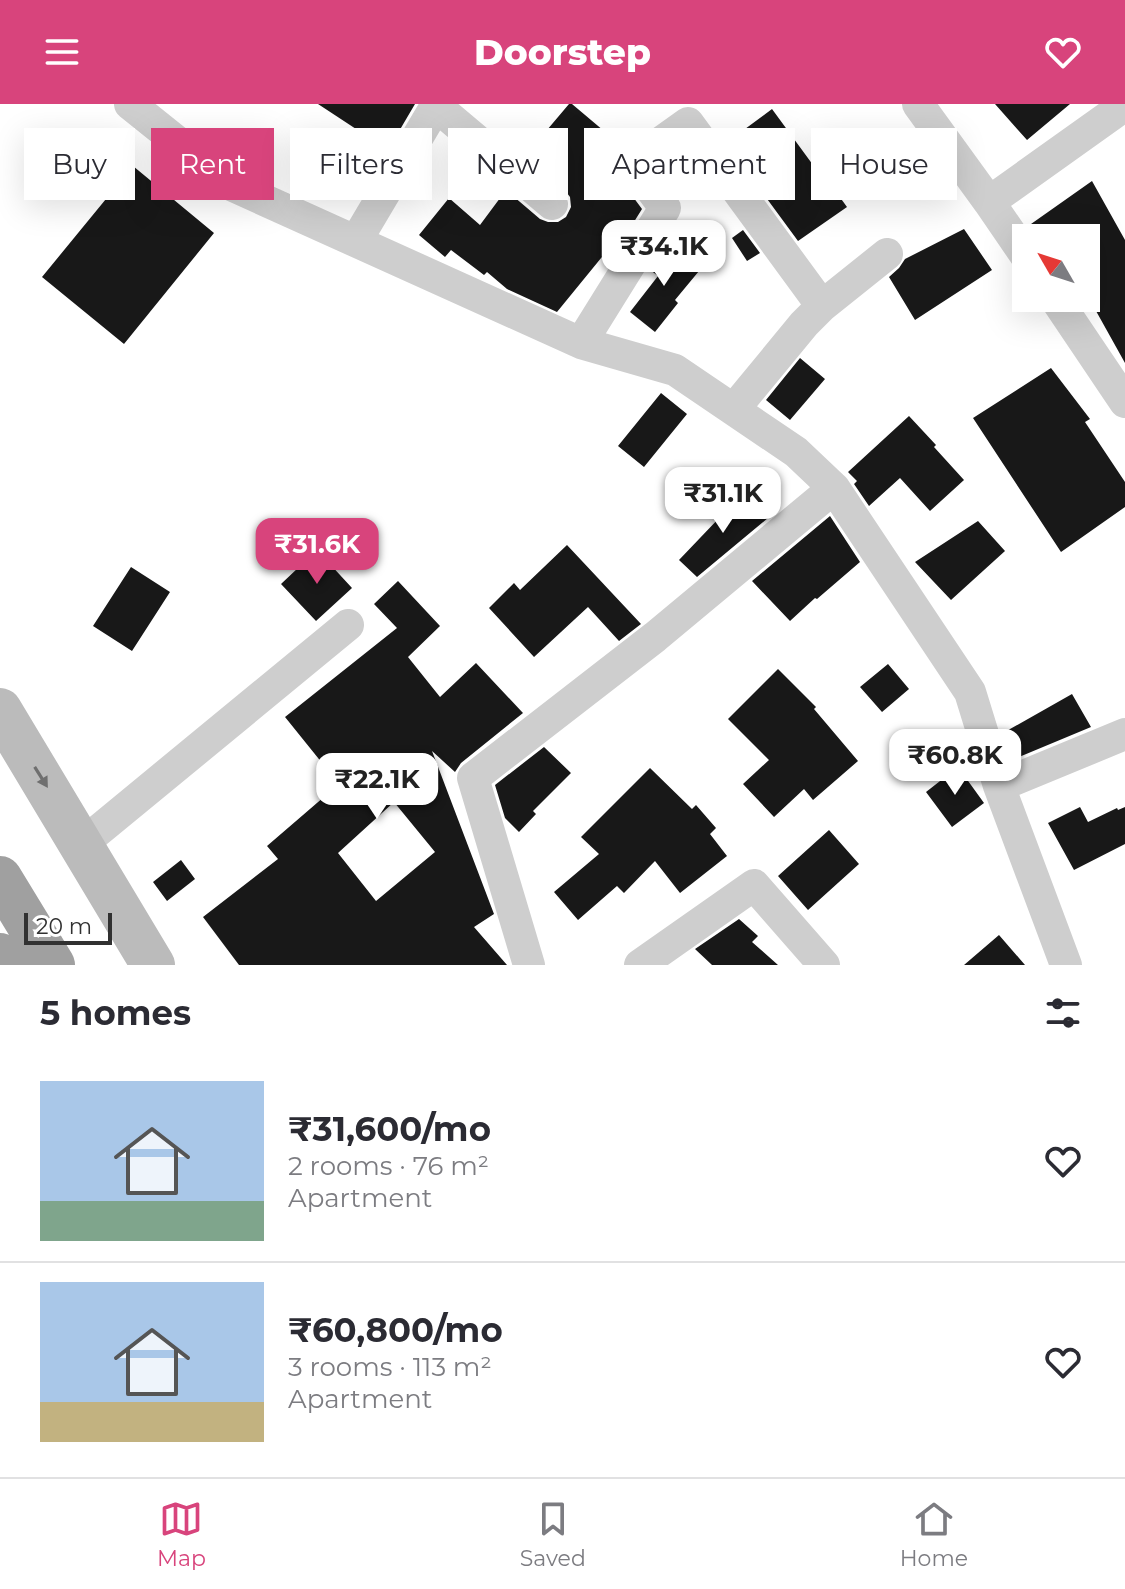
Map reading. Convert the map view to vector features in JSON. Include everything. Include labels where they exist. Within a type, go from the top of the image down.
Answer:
[{"type":"highway","points":[[0,878],[53,965]]},
{"type":"highway","points":[[0,955],[7,965]]},
{"type":"main road","points":[[0,710],[153,965]]},
{"type":"street","points":[[130,104],[231,185],[581,343],[675,370],[796,452],[834,488],[970,692],[999,786],[1066,965]]},
{"type":"street","points":[[918,104],[1012,236]]},
{"type":"street","points":[[356,241],[434,105],[552,204]]},
{"type":"street","points":[[989,202],[1125,105]]},
{"type":"street","points":[[581,343],[665,208],[632,163],[688,123],[822,306]]},
{"type":"street","points":[[734,409],[804,324],[887,254]]},
{"type":"street","points":[[1064,312],[1125,402]]},
{"type":"street","points":[[529,965],[473,778],[655,637],[834,488]]},
{"type":"street","points":[[82,844],[348,625]]},
{"type":"street","points":[[999,786],[1125,734]]},
{"type":"street","points":[[640,965],[754,885],[824,965]]},
{"type":"building","points":[[318,104],[415,104],[401,128],[355,128]]},
{"type":"building","points":[[572,104],[600,128],[584,128],[584,200],[635,200],[642,209],[619,246],[610,256],[606,252],[557,312],[507,289],[487,272],[484,275],[451,250],[445,257],[419,235],[448,199],[480,225],[499,200],[518,200],[548,222],[558,222],[566,217],[571,207],[568,194],[568,128],[549,128]]},
{"type":"building","points":[[995,104],[1070,104],[1027,140]]},
{"type":"building","points":[[772,109],[786,128],[746,128]]},
{"type":"building","points":[[795,140],[811,162],[811,200],[842,200],[847,207],[798,241],[768,200],[795,200]]},
{"type":"building","points":[[135,168],[151,181],[151,200],[174,200],[214,233],[124,344],[42,277],[105,200],[135,200]]},
{"type":"building","points":[[1092,181],[1125,240],[1125,363],[1097,312],[1100,312],[1100,224],[1031,224]]},
{"type":"building","points":[[964,229],[992,270],[915,320],[889,277],[905,259]]},
{"type":"building","points":[[743,230],[760,253],[747,261],[732,238]]},
{"type":"building","points":[[665,244],[699,271],[675,300],[678,303],[655,332],[630,312],[658,276],[649,269]]},
{"type":"building","points":[[800,358],[825,379],[790,420],[766,400]]},
{"type":"building","points":[[1051,368],[1090,419],[1085,422],[1125,482],[1125,507],[1061,552],[973,418]]},
{"type":"building","points":[[661,393],[687,414],[644,467],[618,446]]},
{"type":"building","points":[[909,416],[964,480],[930,511],[900,478],[869,506],[854,484],[857,481],[848,472]]},
{"type":"building","points":[[742,494],[768,518],[697,577],[679,560]]},
{"type":"building","points":[[830,516],[860,562],[790,621],[752,581]]},
{"type":"building","points":[[978,521],[1005,551],[951,600],[915,562]]},
{"type":"building","points":[[567,545],[641,624],[619,641],[588,607],[534,657],[489,608],[514,583],[520,590]]},
{"type":"building","points":[[317,550],[352,588],[316,621],[281,584]]},
{"type":"building","points":[[131,567],[170,592],[132,651],[93,626]]},
{"type":"building","points":[[398,581],[440,626],[408,657],[440,697],[476,663],[523,713],[461,763],[455,772],[432,751],[494,914],[474,927],[507,965],[239,965],[203,917],[278,859],[267,846],[339,784],[285,717],[397,628],[374,604]],"holes":[[[394,802],[435,852],[376,901],[338,853]]]},
{"type":"building","points":[[888,664],[909,689],[882,712],[860,687]]},
{"type":"building","points":[[778,669],[816,707],[814,709],[858,761],[813,800],[804,789],[774,817],[743,784],[769,760],[728,719]]},
{"type":"building","points":[[1072,694],[1091,727],[1012,760],[1003,733]]},
{"type":"building","points":[[544,747],[571,773],[533,811],[536,814],[519,832],[505,818],[495,785]]},
{"type":"building","points":[[958,767],[984,803],[952,827],[926,792]]},
{"type":"building","points":[[650,768],[692,809],[696,805],[716,828],[710,834],[727,856],[680,893],[655,861],[624,893],[617,886],[578,920],[554,892],[599,854],[581,837]]},
{"type":"building","points":[[1080,807],[1088,822],[1125,807],[1125,844],[1074,870],[1048,823]]},
{"type":"building","points":[[829,830],[859,864],[808,910],[778,876]]},
{"type":"building","points":[[181,860],[195,879],[167,901],[153,882]]},
{"type":"building","points":[[739,919],[758,936],[752,942],[778,965],[712,965],[695,949]]},
{"type":"building","points":[[999,935],[1025,965],[964,965]]}]
